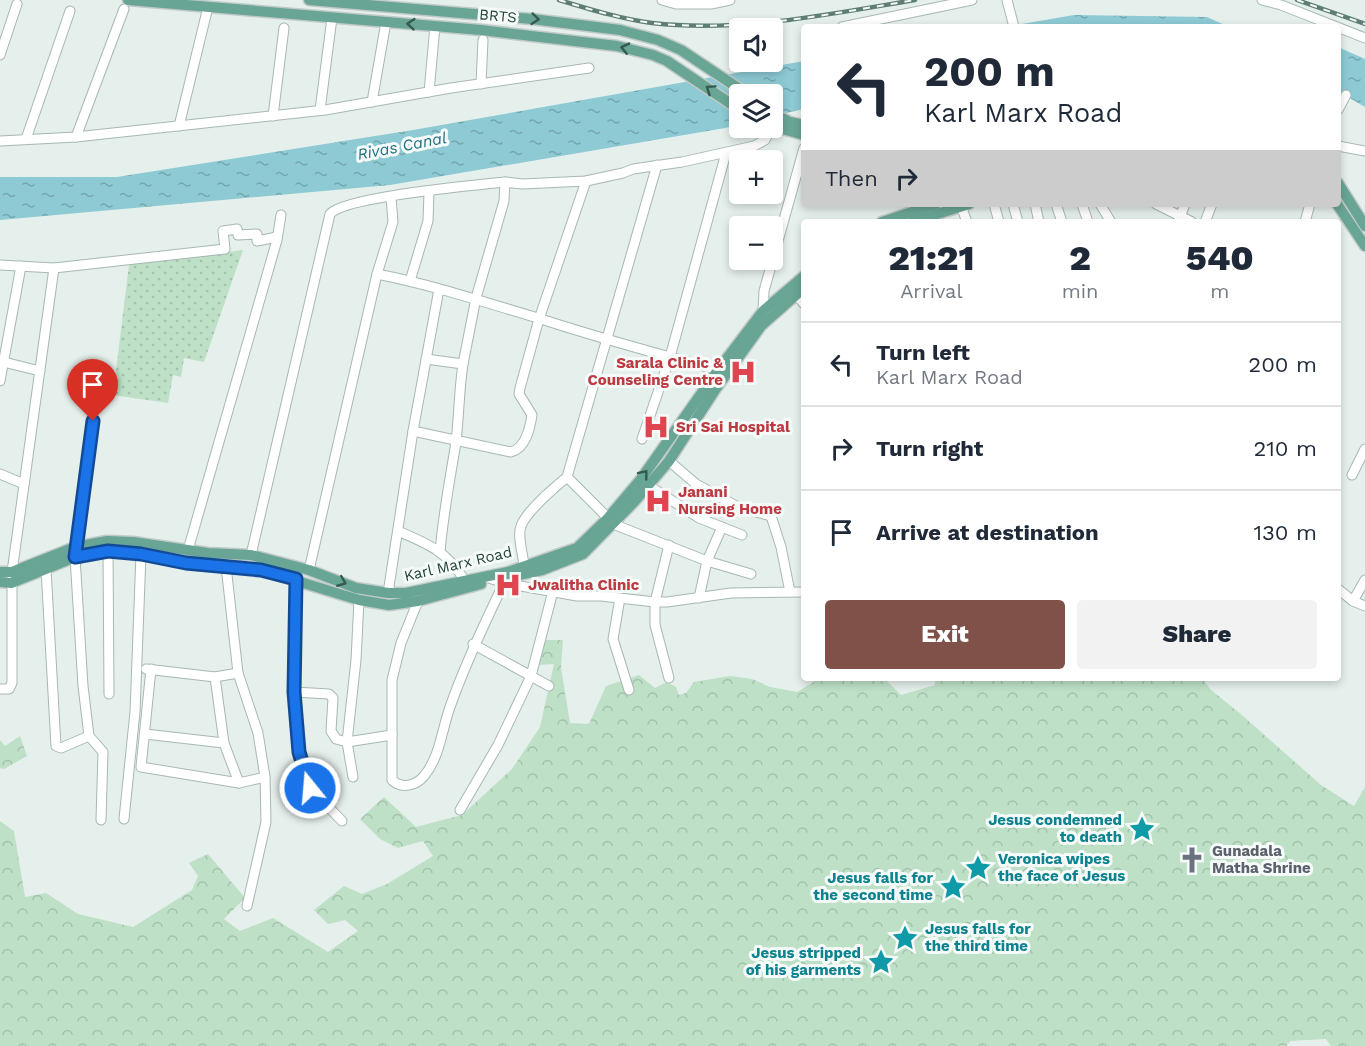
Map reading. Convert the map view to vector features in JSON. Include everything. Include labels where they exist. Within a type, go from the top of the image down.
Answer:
[{"type":"main road","points":[[309,0],[582,24],[620,30],[658,40],[681,50],[732,84]]},
{"type":"main road","name":"BRTS","points":[[126,5],[208,7],[435,26],[598,43],[653,55],[680,69],[729,102]]},
{"type":"main road","points":[[783,121],[801,124]]},
{"type":"main road","points":[[783,124],[801,134]]},
{"type":"main road","points":[[1341,188],[1365,226]]},
{"type":"main road","points":[[891,219],[927,207]]},
{"type":"main road","points":[[921,219],[959,207]]},
{"type":"main road","points":[[1339,207],[1365,246]]},
{"type":"main road","name":"Karl Marx Road","points":[[8,579],[46,569],[75,552],[108,551],[141,554],[186,563],[261,570],[359,600],[389,605],[417,601],[542,570],[583,554],[611,521],[717,370],[763,310],[801,278]]},
{"type":"main road","name":"Karl Marx Road","points":[[8,579],[107,541],[251,555],[309,570],[356,588],[388,593],[406,593],[465,581],[495,580],[524,565],[577,548],[611,521],[669,461],[715,390],[761,326],[800,291]]},
{"type":"main road","name":"Karl Marx Road","points":[[0,572],[8,579]]},
{"type":"street","points":[[662,0],[676,4],[730,0]]},
{"type":"street","points":[[856,24],[972,0]]},
{"type":"street","points":[[1262,0],[1329,24]]},
{"type":"street","points":[[1007,2],[1013,24]]},
{"type":"street","points":[[0,55],[17,4]]},
{"type":"street","points":[[76,136],[126,5]]},
{"type":"street","points":[[179,126],[208,7]]},
{"type":"street","points":[[26,139],[70,11]]},
{"type":"street","points":[[320,110],[332,18]]},
{"type":"street","points":[[372,102],[386,22]]},
{"type":"street","points":[[429,92],[435,26]]},
{"type":"street","points":[[273,116],[284,28]]},
{"type":"street","points":[[1341,29],[1365,38]]},
{"type":"street","points":[[480,84],[483,40]]},
{"type":"street","points":[[0,141],[76,136],[273,116],[589,68]]},
{"type":"street","points":[[1341,104],[1346,95]]},
{"type":"street","points":[[251,555],[330,214],[336,209],[345,205],[391,197],[505,182],[522,184],[586,181],[633,169],[726,153],[760,143],[766,138]]},
{"type":"street","points":[[1341,147],[1365,151]]},
{"type":"street","points":[[642,439],[670,357],[726,153]]},
{"type":"street","points":[[763,310],[764,291],[801,159]]},
{"type":"street","points":[[524,565],[521,526],[542,498],[567,477],[657,165]]},
{"type":"street","points":[[412,431],[511,452],[522,446],[532,415],[519,394],[539,319],[586,181]]},
{"type":"street","points":[[440,552],[446,494],[456,440],[463,364],[476,298],[504,201],[505,182]]},
{"type":"street","points":[[411,281],[428,221],[429,192]]},
{"type":"street","points":[[309,570],[377,274],[393,222],[391,197]]},
{"type":"street","points":[[1161,207],[1179,219]]},
{"type":"street","points":[[188,550],[277,237],[280,215]]},
{"type":"street","points":[[0,265],[54,268],[225,249],[223,231],[237,229],[238,235],[257,234],[257,241],[277,237]]},
{"type":"street","points":[[0,381],[21,266]]},
{"type":"street","points":[[0,689],[9,689],[12,683],[8,579],[24,484],[54,268]]},
{"type":"street","points":[[377,274],[476,298],[539,319],[717,370]]},
{"type":"street","points":[[388,593],[412,431],[439,289]]},
{"type":"street","points":[[426,358],[463,364]]},
{"type":"street","points":[[2,361],[40,371]]},
{"type":"street","points":[[93,421],[75,552],[83,686],[89,735],[103,752],[101,820]]},
{"type":"street","points":[[1352,475],[1365,449]]},
{"type":"street","points":[[669,461],[696,484],[738,507],[771,516],[781,547],[790,592]]},
{"type":"street","points":[[0,474],[24,484]]},
{"type":"street","points":[[567,477],[611,521],[707,561],[751,574]]},
{"type":"street","points":[[648,485],[699,518],[742,535]]},
{"type":"street","points":[[699,598],[707,561],[722,527]]},
{"type":"street","points":[[398,531],[440,552],[455,564],[465,581]]},
{"type":"street","points":[[669,545],[655,602],[655,625],[669,678]]},
{"type":"street","points":[[108,551],[109,694]]},
{"type":"street","points":[[124,819],[135,712],[141,554]]},
{"type":"street","points":[[226,567],[238,673],[258,733],[265,777],[267,822],[247,906]]},
{"type":"street","points":[[46,569],[56,746],[61,748],[89,735]]},
{"type":"street","points":[[296,579],[294,692],[299,752],[310,788],[342,821]]},
{"type":"street","points":[[417,601],[401,643],[393,680],[392,780],[402,785],[415,784],[424,776],[440,741],[495,580],[577,596],[655,602],[731,593],[801,592]]},
{"type":"street","points":[[1353,601],[1365,580]]},
{"type":"street","points":[[460,810],[498,745],[531,676],[554,591]]},
{"type":"street","points":[[1341,591],[1353,601],[1365,606]]},
{"type":"street","points":[[620,598],[613,639],[629,690]]},
{"type":"street","points":[[353,777],[347,742],[356,660],[359,600]]},
{"type":"street","points":[[474,644],[549,686]]},
{"type":"street","points":[[137,668],[215,677],[238,673]]},
{"type":"street","points":[[151,669],[141,767],[239,783],[265,777]]},
{"type":"street","points":[[215,677],[224,743],[239,783]]},
{"type":"street","points":[[294,692],[329,694],[333,698],[332,736],[347,742],[392,735]]},
{"type":"street","points":[[146,734],[224,743]]},
{"type":"green space","points":[[243,250],[204,362],[184,358],[181,377],[173,375],[168,403],[113,395],[129,265]]},
{"type":"green space","points":[[541,640],[563,640],[561,668],[570,723],[589,724],[606,686],[639,675],[655,688],[667,682],[676,687],[679,695],[686,693],[694,682],[730,676],[752,679],[770,687],[797,692],[815,681],[887,681],[901,695],[935,685],[935,681],[1204,681],[1210,689],[1321,785],[1354,806],[1365,787],[1365,1046],[1331,1046],[1326,1039],[1290,1041],[1287,1046],[0,1046],[0,821],[14,831],[25,897],[46,893],[78,914],[133,927],[192,890],[198,876],[189,863],[208,854],[245,898],[224,919],[240,931],[273,918],[328,952],[358,931],[345,920],[328,924],[314,910],[344,886],[362,894],[387,884],[433,856],[423,841],[398,848],[380,839],[360,819],[384,797],[416,827],[462,815],[512,769],[540,727],[554,664],[536,665]]},
{"type":"green space","points":[[20,736],[27,756],[4,769],[0,768],[0,740],[5,746]]},
{"type":"water","points":[[1074,15],[1207,17],[1222,24],[1022,24]]},
{"type":"water","points":[[1341,48],[1365,59],[1365,107],[1341,93]]},
{"type":"water","name":"Rivas Canal","points":[[801,62],[801,110],[783,114],[783,84],[729,84],[729,127],[725,128],[390,185],[0,220],[0,177],[117,177],[413,130],[742,72],[783,72],[783,65]]},
{"type":"railway","points":[[559,0],[652,23],[718,26],[817,16],[915,0]]},
{"type":"railway","points":[[1297,0],[1365,24]]},
{"type":"place","name":"Sarala Clinic & Counseling Centre","points":[[743,372]]},
{"type":"place","name":"Sri Sai Hospital","points":[[656,427]]},
{"type":"place","name":"Janani Nursing Home","points":[[658,501]]},
{"type":"place","name":"Jwalitha Clinic","points":[[508,585]]},
{"type":"place","name":"Jesus condemned to death","points":[[1142,829]]},
{"type":"place","name":"Gunadala Matha Shrine","points":[[1192,860]]},
{"type":"place","name":"Veronica wipes the face of Jesus","points":[[978,868]]},
{"type":"place","name":"Jesus falls for the second time","points":[[953,887]]},
{"type":"place","name":"Jesus falls for the third time","points":[[905,938]]},
{"type":"place","name":"Jesus stripped of his garments","points":[[881,962]]},
{"type":"route","points":[[93,421],[75,557],[108,551],[141,554],[186,563],[261,570],[296,579],[294,692],[299,752],[310,788]]}]
